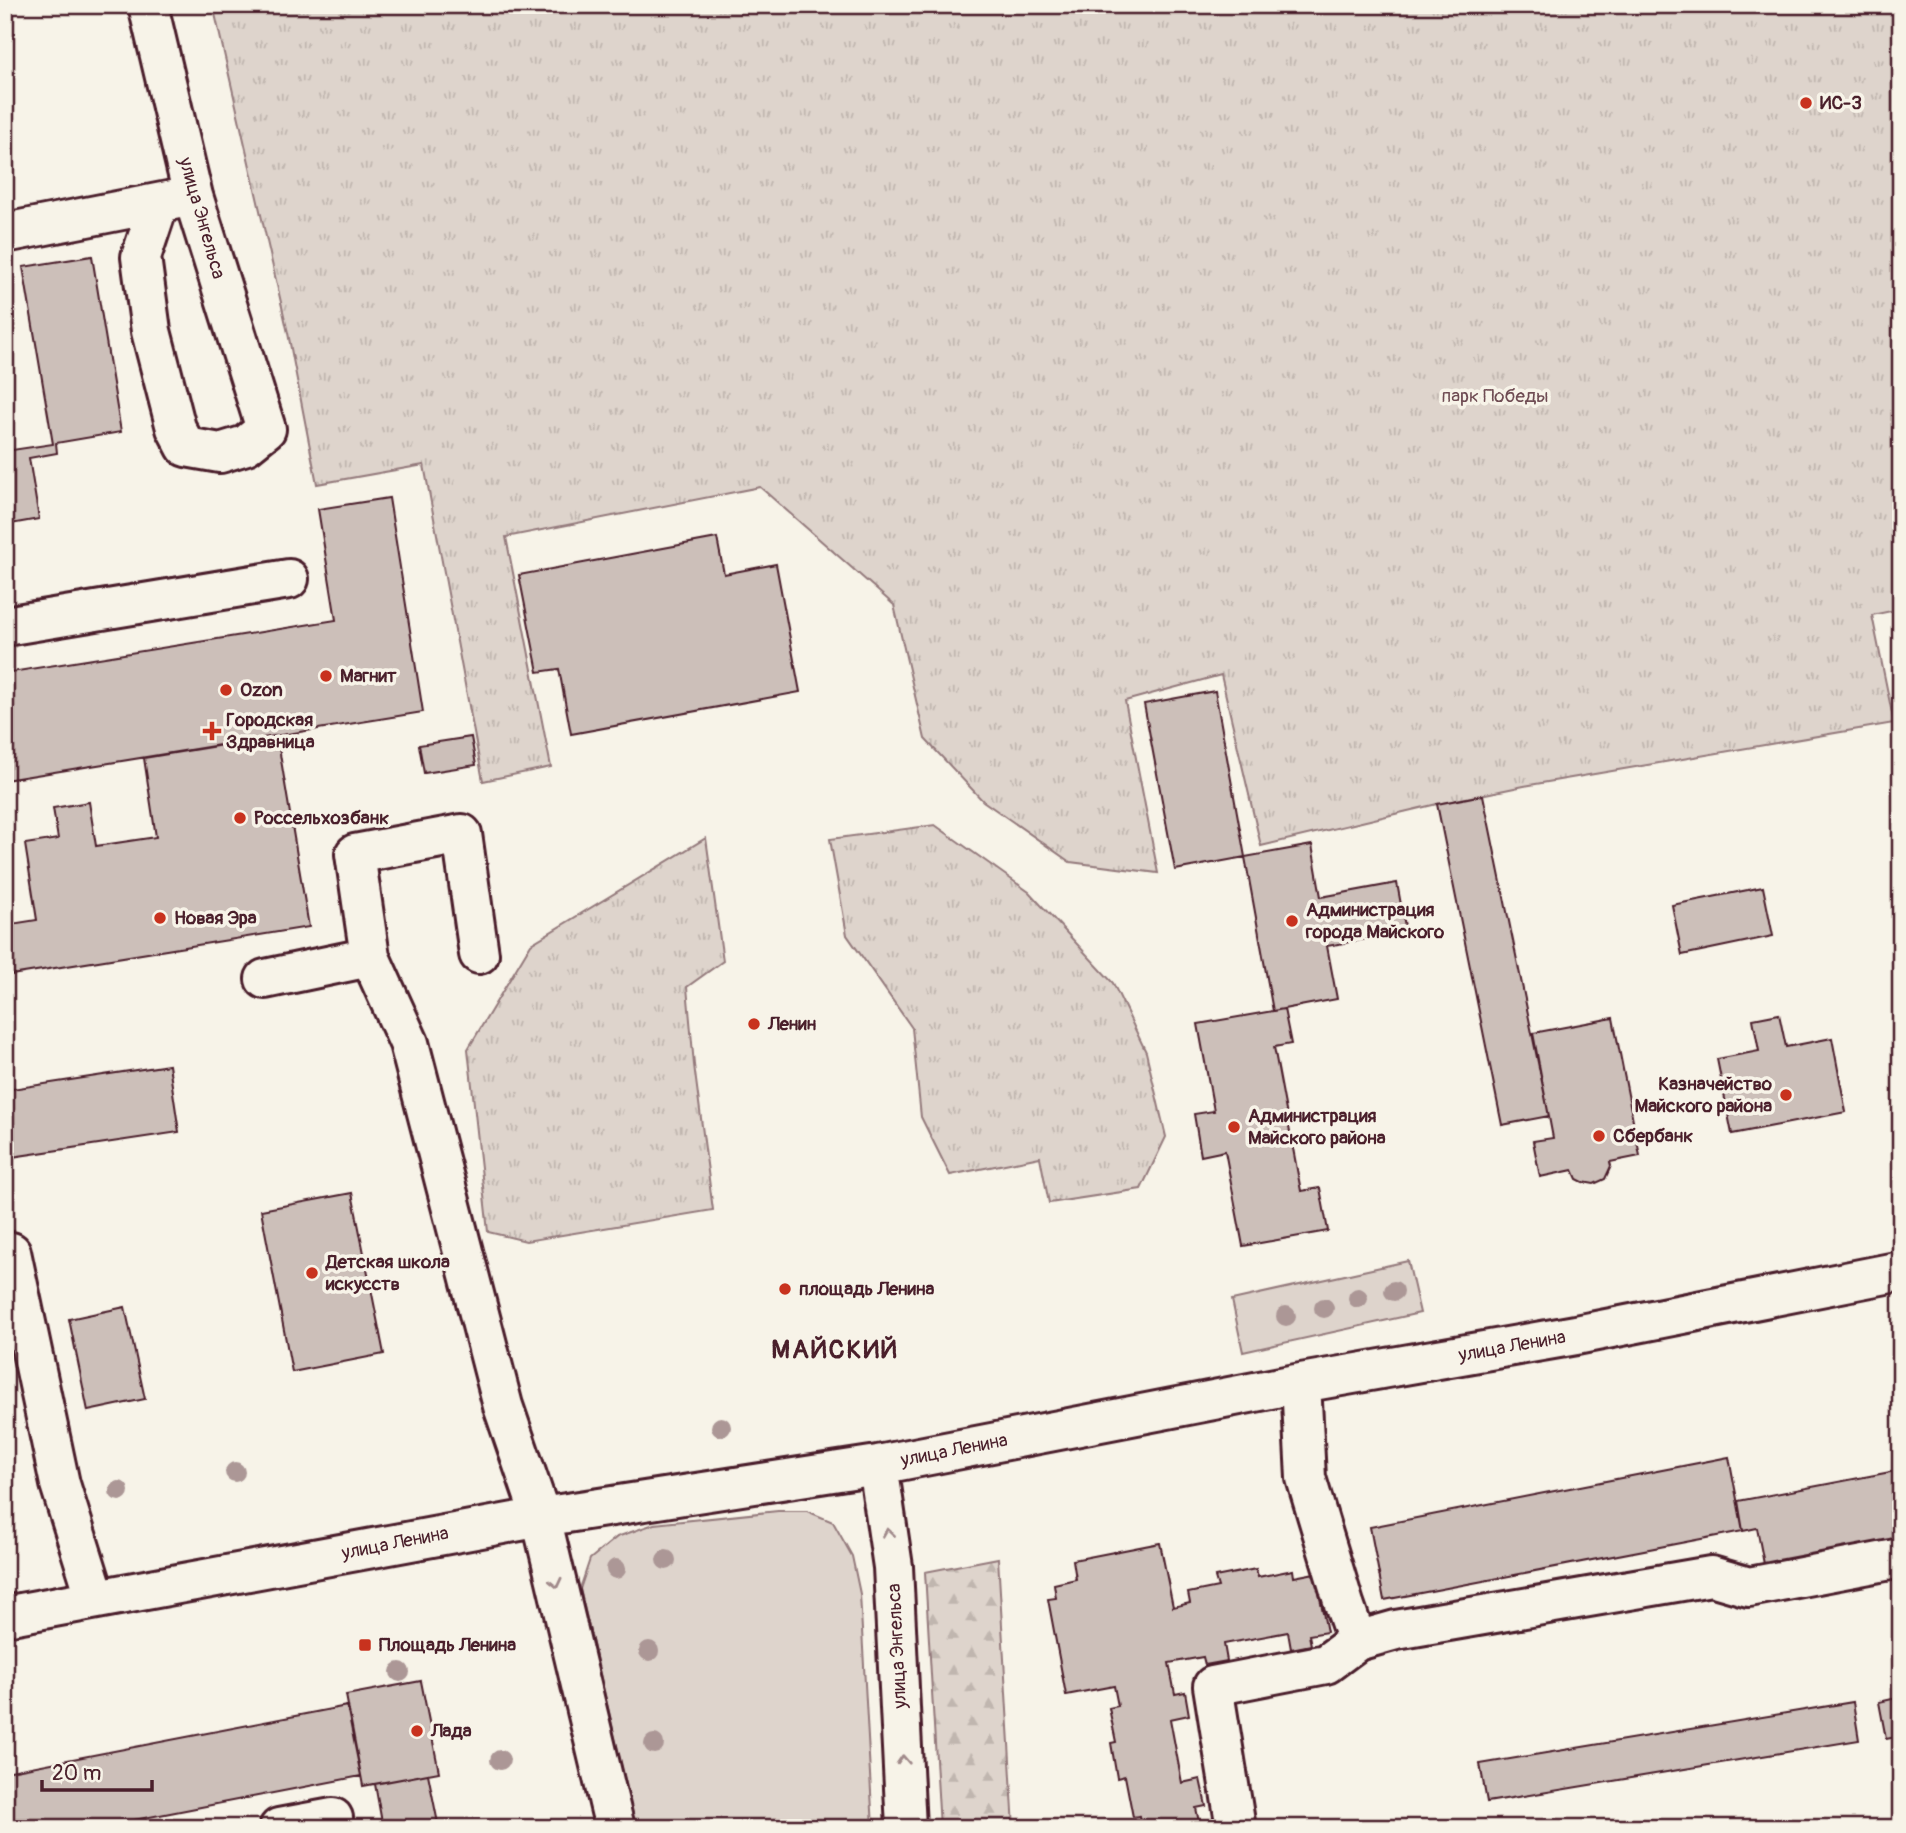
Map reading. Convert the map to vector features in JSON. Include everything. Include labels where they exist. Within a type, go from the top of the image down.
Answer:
[{"type":"street","name":"улица Энгельса","points":[[148,5],[176,199],[265,429],[246,445],[220,453],[186,447],[176,428],[151,331],[141,257],[176,199]]},
{"type":"street","points":[[5,233],[176,199]]},
{"type":"street","points":[[5,626],[289,579]]},
{"type":"street","points":[[479,954],[462,834],[355,854],[370,957],[409,1043],[503,1406],[541,1517],[615,1828]]},
{"type":"street","points":[[265,979],[370,957]]},
{"type":"street","points":[[5,1251],[11,1252],[60,1484],[96,1599]]},
{"type":"street","name":"улица Ленина","points":[[5,1616],[541,1517],[878,1465],[1301,1383],[1576,1335],[1901,1271]]},
{"type":"street","points":[[1301,1383],[1306,1478],[1357,1641]]},
{"type":"street","name":"улица Энгельса","points":[[878,1465],[893,1567],[906,1828]]},
{"type":"street","points":[[1236,1828],[1213,1686],[1326,1664],[1357,1641],[1396,1630],[1711,1576],[1749,1587],[1901,1558]]},
{"type":"street","points":[[279,1828],[333,1818]]},
{"type":"green space","name":"парк Победы","points":[[213,5],[1901,5],[1901,609],[1872,615],[1894,723],[1524,786],[1261,846],[1221,675],[1125,701],[1158,873],[1070,862],[983,801],[925,739],[894,605],[760,487],[506,537],[551,767],[483,781],[424,465],[317,484],[288,333]]},
{"type":"green space","points":[[935,825],[1029,892],[1113,983],[1146,1052],[1166,1137],[1141,1189],[1049,1203],[1040,1157],[950,1175],[921,1117],[912,1028],[847,935],[830,839]]},
{"type":"green space","points":[[706,838],[723,961],[687,987],[713,1210],[526,1241],[488,1232],[468,1049],[531,944]]},
{"type":"green space","points":[[1408,1261],[1420,1313],[1243,1352],[1232,1300]]},
{"type":"green space","points":[[778,1511],[807,1511],[833,1522],[852,1556],[860,1594],[873,1828],[636,1828],[580,1589],[590,1559],[617,1537],[654,1524]]},
{"type":"green space","points":[[998,1558],[1014,1828],[940,1828],[925,1572]]},
{"type":"building","points":[[92,256],[121,432],[56,443],[57,453],[29,458],[39,519],[5,525],[5,451],[53,444],[23,267]]},
{"type":"building","points":[[389,498],[423,712],[5,780],[5,673],[336,620],[318,509]]},
{"type":"building","points":[[717,538],[724,574],[776,564],[800,692],[571,734],[559,669],[538,672],[519,575]]},
{"type":"building","points":[[1215,691],[1245,857],[1175,870],[1144,704]]},
{"type":"building","points":[[277,736],[309,927],[5,976],[5,925],[37,920],[25,844],[58,839],[53,808],[89,802],[96,846],[156,837],[144,758]]},
{"type":"building","points":[[471,737],[476,765],[424,773],[419,745]]},
{"type":"building","points":[[1483,795],[1549,1116],[1502,1125],[1437,804]]},
{"type":"building","points":[[1312,845],[1321,897],[1397,883],[1406,932],[1327,946],[1337,999],[1273,1011],[1245,857]]},
{"type":"building","points":[[1763,887],[1773,936],[1682,955],[1672,905]]},
{"type":"building","points":[[1284,1009],[1291,1044],[1274,1047],[1301,1191],[1320,1188],[1328,1231],[1243,1246],[1225,1151],[1201,1156],[1194,1114],[1214,1111],[1198,1024]]},
{"type":"building","points":[[1779,1014],[1786,1047],[1832,1038],[1846,1112],[1732,1134],[1717,1059],[1759,1051],[1753,1019]]},
{"type":"building","points":[[1613,1018],[1640,1156],[1610,1162],[1605,1179],[1594,1184],[1577,1179],[1573,1170],[1540,1177],[1533,1141],[1553,1138],[1533,1033]]},
{"type":"building","points":[[169,1065],[179,1132],[5,1158],[5,1090]]},
{"type":"building","points":[[352,1193],[384,1354],[292,1372],[261,1210]]},
{"type":"building","points":[[125,1307],[145,1399],[88,1411],[69,1319]]},
{"type":"building","points":[[1729,1457],[1743,1531],[1384,1600],[1370,1527]]},
{"type":"building","points":[[1901,1470],[1901,1538],[1764,1564],[1757,1528],[1743,1531],[1738,1501]]},
{"type":"building","points":[[1160,1543],[1173,1607],[1190,1603],[1188,1593],[1218,1587],[1215,1577],[1256,1569],[1258,1577],[1293,1570],[1294,1577],[1315,1573],[1327,1632],[1309,1635],[1311,1645],[1291,1649],[1288,1632],[1224,1644],[1227,1661],[1205,1665],[1203,1657],[1169,1663],[1175,1694],[1185,1692],[1189,1715],[1170,1719],[1182,1783],[1200,1779],[1206,1806],[1196,1808],[1199,1822],[1167,1828],[1141,1828],[1139,1816],[1133,1817],[1125,1776],[1117,1778],[1111,1743],[1116,1742],[1109,1708],[1118,1706],[1114,1686],[1066,1695],[1048,1599],[1056,1598],[1054,1584],[1076,1579],[1073,1560]]},
{"type":"building","points":[[421,1681],[439,1772],[363,1786],[346,1695]]},
{"type":"building","points":[[1901,1697],[1901,1736],[1886,1739],[1879,1702]]},
{"type":"building","points":[[1853,1702],[1859,1740],[1487,1802],[1480,1764]]},
{"type":"building","points":[[347,1706],[361,1776],[93,1828],[5,1828],[5,1772]]},
{"type":"building","points":[[428,1774],[439,1828],[383,1828],[375,1784]]},
{"type":"place","name":"ИС-3","points":[[1806,103]]},
{"type":"place","name":"Магнит","points":[[326,676]]},
{"type":"place","name":"Ozon","points":[[226,690]]},
{"type":"place","name":"Городская Здравница","points":[[212,731]]},
{"type":"place","name":"Россельхозбанк","points":[[240,818]]},
{"type":"place","name":"Новая Эра","points":[[160,918]]},
{"type":"place","name":"Администрация города Майского","points":[[1292,921]]},
{"type":"place","name":"Ленин","points":[[754,1024]]},
{"type":"place","name":"Казначейство Майского района","points":[[1786,1095]]},
{"type":"place","name":"Администрация Майского района","points":[[1234,1127]]},
{"type":"place","name":"Сбербанк","points":[[1599,1136]]},
{"type":"place","name":"Детская школа искусств","points":[[312,1273]]},
{"type":"place","name":"площадь Ленина","points":[[785,1289]]},
{"type":"place","name":"Площадь Ленина","points":[[365,1645]]},
{"type":"place","name":"Лада","points":[[417,1731]]},
{"type":"district","name":"МАЙСКИЙ","points":[[835,1350]]}]
